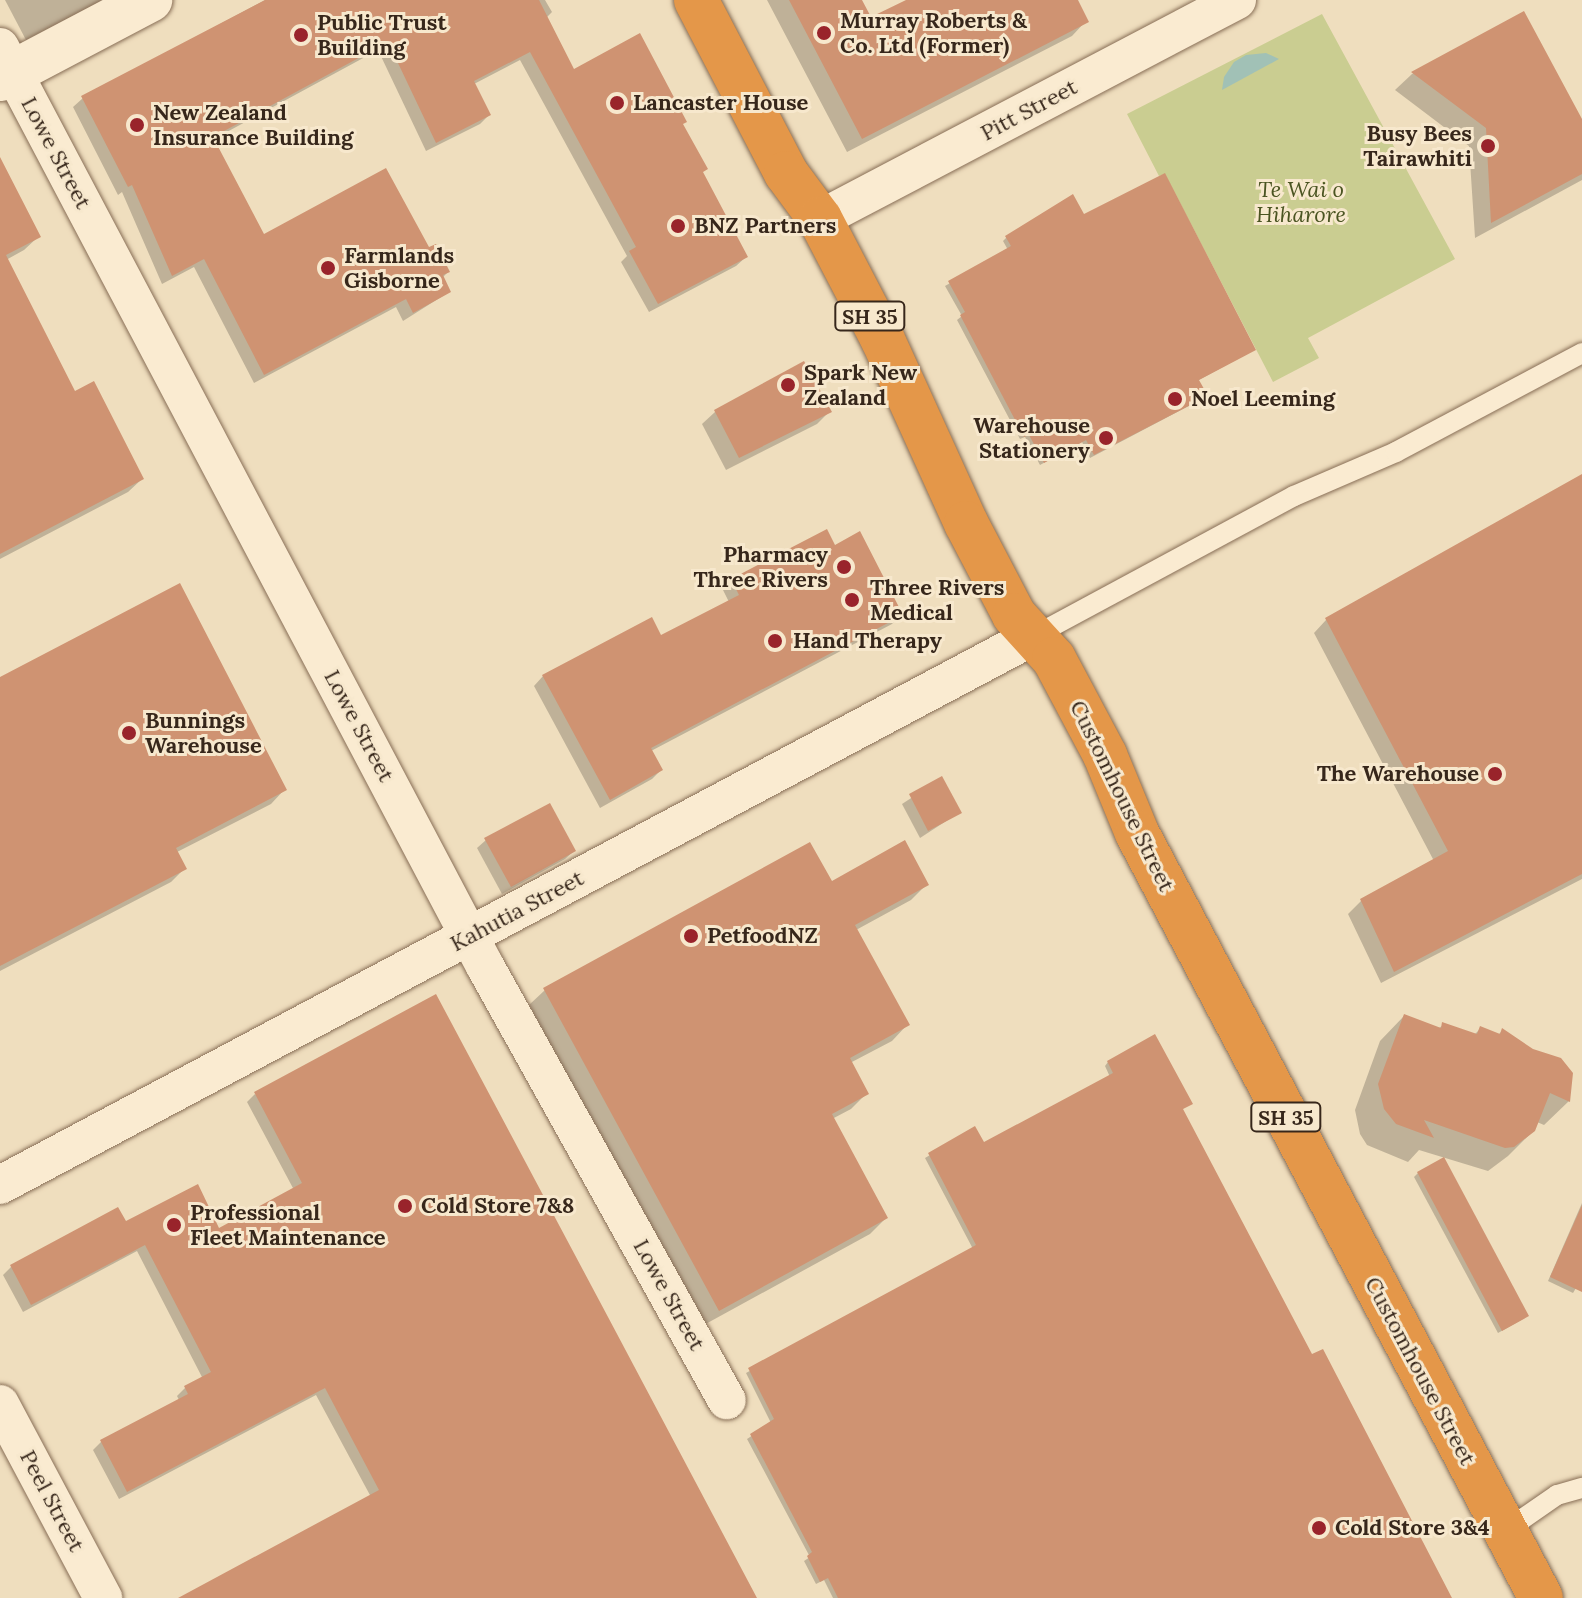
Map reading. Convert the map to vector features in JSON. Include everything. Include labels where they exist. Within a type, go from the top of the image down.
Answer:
[{"type":"highway","name":"Customhouse Street","points":[[696,0],[786,173],[820,219],[883,340],[966,523],[1014,615],[1054,659],[1105,755],[1137,833],[1541,1598]]},
{"type":"street","points":[[4,66],[150,0]]},
{"type":"street","name":"Pitt Street","points":[[820,219],[1237,0]]},
{"type":"street","name":"Lowe Street","points":[[4,66],[469,936],[727,1400]]},
{"type":"street","name":"Kahutia Street","points":[[0,1185],[1034,636]]},
{"type":"street","name":"Peel Street","points":[[0,1404],[103,1598]]},
{"type":"lane","points":[[1034,636],[1294,496],[1396,452],[1582,353]]},
{"type":"lane","points":[[1505,1531],[1557,1495],[1582,1488]]},
{"type":"green space","name":"Te Wai o Hiharore","points":[[1322,14],[1455,259],[1308,338],[1319,358],[1273,382],[1165,174],[1159,176],[1127,114]]},
{"type":"water","points":[[1266,53],[1279,59],[1222,90],[1224,77],[1234,62],[1246,55]]},
{"type":"building","points":[[265,0],[539,0],[574,69],[640,33],[687,122],[683,124],[708,169],[703,172],[748,257],[658,304],[629,251],[636,247],[530,52],[474,81],[491,115],[436,143],[388,42],[213,137],[264,234],[386,168],[429,247],[436,244],[450,272],[443,275],[451,292],[413,313],[406,299],[264,375],[204,259],[172,276],[132,185],[128,187],[81,96]]},
{"type":"building","points":[[789,0],[862,0],[871,17],[906,0],[1078,0],[1089,22],[862,139]]},
{"type":"building","points":[[1524,11],[1582,119],[1582,174],[1491,223],[1486,128],[1411,72]]},
{"type":"building","points":[[0,157],[41,237],[6,255],[75,391],[94,381],[144,479],[0,554]]},
{"type":"building","points":[[1165,173],[1256,350],[1199,380],[1208,396],[1094,455],[1086,440],[1044,463],[1029,435],[1024,437],[960,315],[965,312],[948,281],[1011,246],[1005,236],[1073,194],[1084,214]]},
{"type":"building","name":"Spark New Zealand","points":[[804,361],[832,412],[739,458],[714,410]]},
{"type":"building","name":"The Warehouse","points":[[1582,474],[1582,874],[1394,972],[1360,899],[1448,851],[1325,618]]},
{"type":"building","points":[[827,529],[835,545],[860,531],[903,615],[651,748],[663,770],[610,800],[542,675],[652,617],[661,635],[739,595],[731,579]]},
{"type":"building","name":"Bunnings Warehouse","points":[[180,583],[287,790],[176,848],[187,869],[0,966],[0,677]]},
{"type":"building","points":[[942,776],[962,813],[928,831],[909,794]]},
{"type":"building","points":[[550,803],[576,851],[511,887],[484,838]]},
{"type":"building","points":[[905,840],[929,885],[855,925],[910,1025],[850,1058],[869,1094],[832,1114],[888,1218],[719,1311],[543,988],[810,842],[832,881]]},
{"type":"building","points":[[436,994],[757,1598],[178,1598],[379,1490],[325,1388],[127,1492],[100,1440],[188,1394],[184,1386],[211,1372],[145,1245],[31,1305],[10,1265],[118,1207],[126,1221],[198,1184],[219,1228],[302,1183],[254,1092]]},
{"type":"building","points":[[1404,1014],[1441,1028],[1442,1022],[1477,1034],[1480,1026],[1500,1034],[1502,1028],[1533,1049],[1561,1058],[1573,1073],[1570,1102],[1550,1093],[1535,1131],[1514,1147],[1505,1148],[1424,1120],[1434,1138],[1396,1124],[1384,1109],[1378,1084]]},
{"type":"building","points":[[1155,1034],[1193,1104],[1183,1109],[1312,1354],[1323,1349],[1452,1598],[838,1598],[828,1578],[820,1582],[807,1556],[812,1552],[750,1434],[774,1419],[748,1368],[976,1245],[928,1153],[975,1126],[984,1142],[1113,1073],[1107,1061]]},
{"type":"building","points":[[1444,1157],[1529,1316],[1502,1331],[1417,1172]]},
{"type":"building","points":[[1582,1205],[1582,1292],[1550,1277]]},
{"type":"place","name":"Murray Roberts & Co. Ltd (Former)","points":[[824,33]]},
{"type":"place","name":"Public Trust Building","points":[[301,35]]},
{"type":"place","name":"Lancaster House","points":[[617,103]]},
{"type":"place","name":"New Zealand Insurance Building","points":[[137,125]]},
{"type":"place","name":"Busy Bees Tairawhiti","points":[[1488,146]]},
{"type":"place","name":"BNZ Partners","points":[[678,226]]},
{"type":"place","name":"Farmlands Gisborne","points":[[328,268]]},
{"type":"place","name":"Spark New Zealand","points":[[788,385]]},
{"type":"place","name":"Noel Leeming","points":[[1175,399]]},
{"type":"place","name":"Warehouse Stationery","points":[[1106,438]]},
{"type":"place","name":"Pharmacy Three Rivers","points":[[844,567]]},
{"type":"place","name":"Three Rivers Medical","points":[[852,600]]},
{"type":"place","name":"Hand Therapy","points":[[775,641]]},
{"type":"place","name":"Bunnings Warehouse","points":[[129,733]]},
{"type":"place","name":"The Warehouse","points":[[1495,774]]},
{"type":"place","name":"PetfoodNZ","points":[[691,936]]},
{"type":"place","name":"Cold Store 7&8","points":[[405,1206]]},
{"type":"place","name":"Professional Fleet Maintenance","points":[[174,1225]]},
{"type":"place","name":"Cold Store 3&4","points":[[1319,1528]]}]
